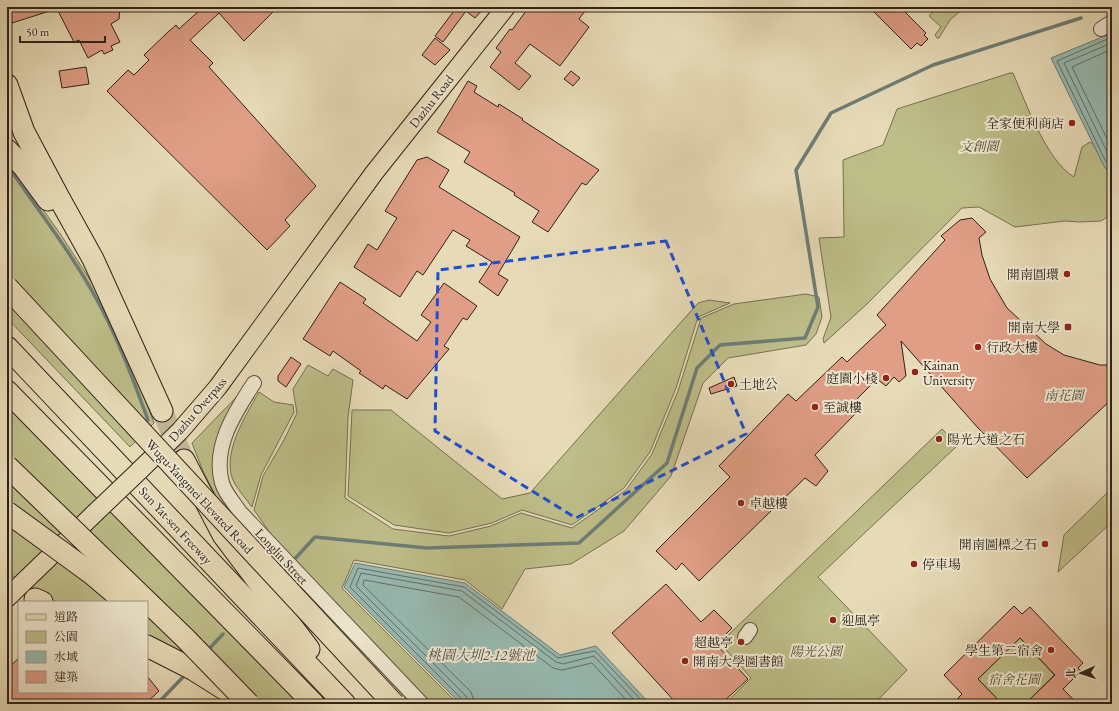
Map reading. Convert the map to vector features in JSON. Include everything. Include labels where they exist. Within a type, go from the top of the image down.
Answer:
[{"type":"highway","points":[[7,85],[24,132],[93,259],[162,411]]},
{"type":"highway","points":[[7,150],[23,166],[64,221],[107,289]]},
{"type":"highway","name":"Wugu-Yangmei Elevated Road","points":[[7,287],[394,704]]},
{"type":"highway","name":"Sun Yat-sen Freeway","points":[[7,347],[345,704]]},
{"type":"highway","name":"Sun Yat-sen Freeway","points":[[7,391],[314,704]]},
{"type":"highway","points":[[184,460],[222,535],[350,704]]},
{"type":"highway","points":[[7,466],[147,601]]},
{"type":"highway","points":[[7,512],[92,574],[123,601]]},
{"type":"highway","points":[[148,602],[185,638],[248,704]]},
{"type":"highway","points":[[148,623],[240,704]]},
{"type":"highway","points":[[148,647],[194,670],[248,704]]},
{"type":"main road","name":"Dazhu Road","points":[[358,196],[506,7]]},
{"type":"main road","name":"Dazhu Overpass","points":[[7,598],[180,431],[218,387],[358,196]]},
{"type":"street","name":"Longlin Street","points":[[254,382],[234,412],[219,454],[222,484],[240,512],[422,704]]},
{"type":"highlighted area","points":[[666,241],[746,434],[576,518],[435,431],[438,270]]},
{"type":"green space","points":[[937,7],[965,7],[950,20],[939,38],[935,35],[941,27],[929,16]]},
{"type":"green space","name":"文創園","points":[[1013,73],[1038,130],[1054,158],[1074,177],[1082,147],[1090,142],[1093,144],[1106,169],[1112,172],[1112,214],[1101,221],[1065,221],[1015,227],[979,207],[962,208],[867,304],[824,343],[823,339],[831,317],[819,238],[844,237],[843,160],[883,145],[897,109]]},
{"type":"green space","points":[[7,163],[17,173],[61,235],[96,289],[127,353],[154,423],[130,447],[7,318]]},
{"type":"green space","points":[[806,294],[819,297],[822,317],[816,334],[806,345],[728,358],[703,383],[671,476],[624,531],[571,564],[525,569],[502,609],[465,580],[354,560],[342,588],[458,704],[411,704],[293,577],[284,553],[254,510],[263,476],[284,440],[297,413],[293,389],[308,365],[328,376],[333,369],[353,380],[348,417],[345,498],[393,529],[449,536],[491,526],[521,513],[572,528],[626,490],[652,454],[678,391],[701,318],[734,304]]},
{"type":"green space","points":[[709,300],[730,303],[698,317],[676,388],[650,452],[624,488],[572,525],[522,510],[492,523],[449,533],[394,525],[348,496],[352,410],[391,410],[502,499],[530,493],[698,303]]},
{"type":"green space","points":[[249,384],[226,447],[225,471],[230,486],[280,557],[262,569],[227,518],[203,471],[192,443]]},
{"type":"green space","points":[[259,392],[274,402],[293,405],[294,412],[261,475],[252,507],[235,484],[231,473],[230,461],[232,449],[241,424]]},
{"type":"green space","points":[[7,401],[303,704],[258,704],[148,649],[148,601],[55,601],[7,573]]},
{"type":"green space","name":"陽光公園","points":[[942,429],[958,445],[818,577],[907,670],[874,704],[725,704],[751,678],[720,643]]},
{"type":"green space","points":[[1112,488],[1112,522],[1058,572],[1064,535]]},
{"type":"green space","name":"宿舍花園","points":[[1020,638],[1054,675],[1025,704],[1002,704],[978,679]]},
{"type":"water","points":[[1112,33],[1112,172],[1106,169],[1103,164],[1051,58]]},
{"type":"water","name":"桃園大圳2-12號池","points":[[355,563],[465,583],[560,655],[596,646],[650,704],[461,704],[344,587]]},
{"type":"building","points":[[9,7],[55,7],[56,9],[12,23]]},
{"type":"building","points":[[56,7],[120,7],[119,19],[111,24],[120,42],[111,46],[113,50],[104,54],[102,50],[88,58],[79,40],[74,42]]},
{"type":"building","points":[[203,7],[278,7],[244,41],[219,13],[190,40],[213,63],[209,67],[316,186],[285,220],[290,226],[267,250],[107,91],[128,70],[134,75],[149,60],[144,55],[176,25],[179,29]]},
{"type":"building","points":[[457,7],[485,7],[475,18],[466,11],[443,42],[435,36]]},
{"type":"building","points":[[529,7],[588,7],[579,19],[589,27],[560,66],[530,44],[515,63],[531,76],[519,90],[490,67],[501,52],[496,48]]},
{"type":"building","points":[[879,7],[900,7],[926,33],[924,35],[928,39],[921,46],[917,43],[911,49],[874,12]]},
{"type":"building","points":[[435,38],[450,50],[435,65],[422,55]]},
{"type":"building","points":[[86,67],[89,84],[62,88],[59,71]]},
{"type":"building","points":[[571,71],[580,78],[573,86],[564,79]]},
{"type":"building","points":[[468,81],[477,86],[474,92],[498,107],[499,104],[599,170],[586,185],[582,183],[548,232],[532,222],[539,211],[514,195],[515,193],[464,162],[470,152],[437,132]]},
{"type":"building","points":[[427,157],[449,170],[439,187],[520,237],[498,274],[508,280],[498,296],[479,282],[492,262],[466,246],[470,240],[453,230],[423,275],[417,271],[400,297],[354,267],[368,244],[377,250],[397,218],[385,211],[417,160]]},
{"type":"building","name":"行政大樓","points":[[972,218],[986,232],[979,238],[982,255],[990,279],[1007,308],[1046,344],[1064,355],[1100,365],[1112,365],[1112,399],[1027,478],[978,428],[901,341],[906,376],[899,382],[894,377],[886,386],[877,379],[852,404],[858,411],[815,455],[828,471],[816,486],[805,478],[699,581],[682,563],[676,570],[656,551],[730,477],[719,466],[788,394],[796,401],[842,357],[847,362],[886,325],[877,315],[945,240],[941,236],[960,220]]},
{"type":"building","points":[[340,282],[366,299],[363,303],[417,341],[431,322],[421,315],[444,283],[477,306],[467,320],[463,318],[444,346],[449,349],[407,399],[385,385],[383,389],[359,373],[361,371],[333,351],[330,356],[303,339]]},
{"type":"building","points":[[291,357],[301,364],[286,387],[278,381],[278,376]]},
{"type":"building","points":[[734,377],[737,386],[711,394],[709,388]]},
{"type":"building","name":"開南大學圖書館","points":[[666,584],[701,622],[714,610],[732,628],[716,644],[748,679],[721,704],[677,704],[612,633]]},
{"type":"building","points":[[1014,606],[1022,614],[1030,607],[1083,663],[1078,668],[1081,671],[1063,689],[1073,699],[1067,704],[1025,704],[1055,675],[1020,638],[978,679],[1002,704],[964,704],[958,698],[962,694],[944,675]]},
{"type":"building","points":[[18,659],[18,693],[148,693],[148,677],[159,691],[145,704],[7,704],[7,669]]},
{"type":"waterway","points":[[291,563],[315,537],[427,548],[579,543],[667,463],[697,368],[720,345],[805,338],[818,307],[796,170],[831,113],[933,65],[1081,18]]},
{"type":"waterway","points":[[7,169],[15,176],[68,253],[105,314],[131,374],[148,420]]},
{"type":"waterway","points":[[207,651],[223,634]]},
{"type":"waterway","points":[[157,704],[186,674]]},
{"type":"tunnel","points":[[162,411],[184,460]]},
{"type":"place","name":"全家便利商店","points":[[1072,123]]},
{"type":"place","name":"開南圓環","points":[[1067,274]]},
{"type":"place","name":"開南大學","points":[[1068,327]]},
{"type":"place","name":"行政大樓","points":[[978,347]]},
{"type":"place","name":"Kainan University","points":[[915,372]]},
{"type":"place","name":"庭園小棧","points":[[886,378]]},
{"type":"place","name":"土地公","points":[[731,384]]},
{"type":"place","name":"至誠樓","points":[[815,407]]},
{"type":"place","name":"陽光大道之石","points":[[939,439]]},
{"type":"place","name":"卓越樓","points":[[741,503]]},
{"type":"place","name":"開南圖標之石","points":[[1045,544]]},
{"type":"place","name":"停車場","points":[[914,564]]},
{"type":"place","name":"迎風亭","points":[[833,620]]},
{"type":"place","name":"超越亭","points":[[741,642]]},
{"type":"place","name":"學生第二宿舍","points":[[1051,650]]},
{"type":"place","name":"開南大學圖書館","points":[[685,661]]},
{"type":"park label","name":"南花園","points":[[1064,395]]}]
